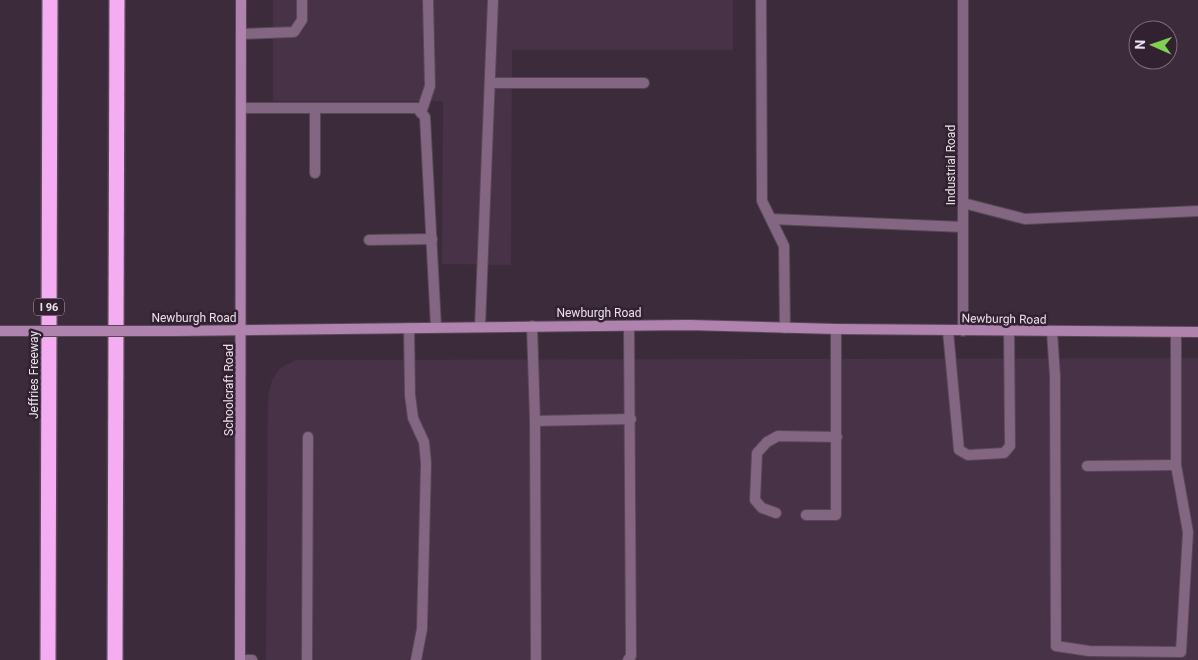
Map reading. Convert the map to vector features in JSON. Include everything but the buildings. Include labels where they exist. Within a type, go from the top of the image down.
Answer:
[{"type":"highway","name":"Jeffries Freeway","points":[[48,660],[50,0]]},
{"type":"highway","points":[[115,660],[117,0]]},
{"type":"main road","name":"Schoolcraft Road","points":[[240,660],[241,0]]},
{"type":"main road","name":"Newburgh Road","points":[[0,330],[174,331],[629,326],[1009,332],[1198,332]]},
{"type":"street","points":[[241,34],[294,32],[302,20],[302,0]]},
{"type":"street","points":[[421,112],[430,86],[428,0]]},
{"type":"street","points":[[480,327],[493,0]]},
{"type":"street","points":[[761,0],[762,201],[784,246],[786,328]]},
{"type":"street","name":"Industrial Road","points":[[963,0],[963,331]]},
{"type":"street","points":[[490,83],[644,83]]},
{"type":"street","points":[[241,108],[416,108],[421,112],[425,117],[436,327]]},
{"type":"street","points":[[315,173],[316,108]]},
{"type":"street","points":[[963,203],[1025,219],[1198,211]]},
{"type":"street","points":[[771,219],[964,227]]},
{"type":"street","points":[[369,240],[432,239]]},
{"type":"street","points":[[532,326],[536,420],[536,660]]},
{"type":"street","points":[[628,660],[631,656],[629,326]]},
{"type":"street","points":[[409,328],[410,395],[413,418],[424,442],[426,463],[422,629],[416,660]]},
{"type":"street","points":[[806,515],[836,514],[836,329]]},
{"type":"street","points":[[948,331],[958,450],[968,455],[1004,453],[1010,446],[1009,332]]},
{"type":"street","points":[[1052,332],[1056,395],[1056,646],[1089,651],[1181,652],[1188,532],[1176,465],[1176,332]]},
{"type":"street","points":[[536,420],[630,419]]},
{"type":"street","points":[[776,514],[762,508],[755,500],[757,453],[768,442],[778,436],[837,437]]},
{"type":"street","points":[[307,660],[308,437]]},
{"type":"street","points":[[1087,466],[1176,465]]},
{"type":"street","points":[[240,660],[252,660]]},
{"type":"shaded area","points":[[273,0],[733,0],[733,50],[512,50],[511,265],[442,264],[443,101],[273,101]]},
{"type":"shaded area","points":[[1198,358],[1198,660],[266,660],[268,395],[272,380],[280,368],[296,360]]}]
